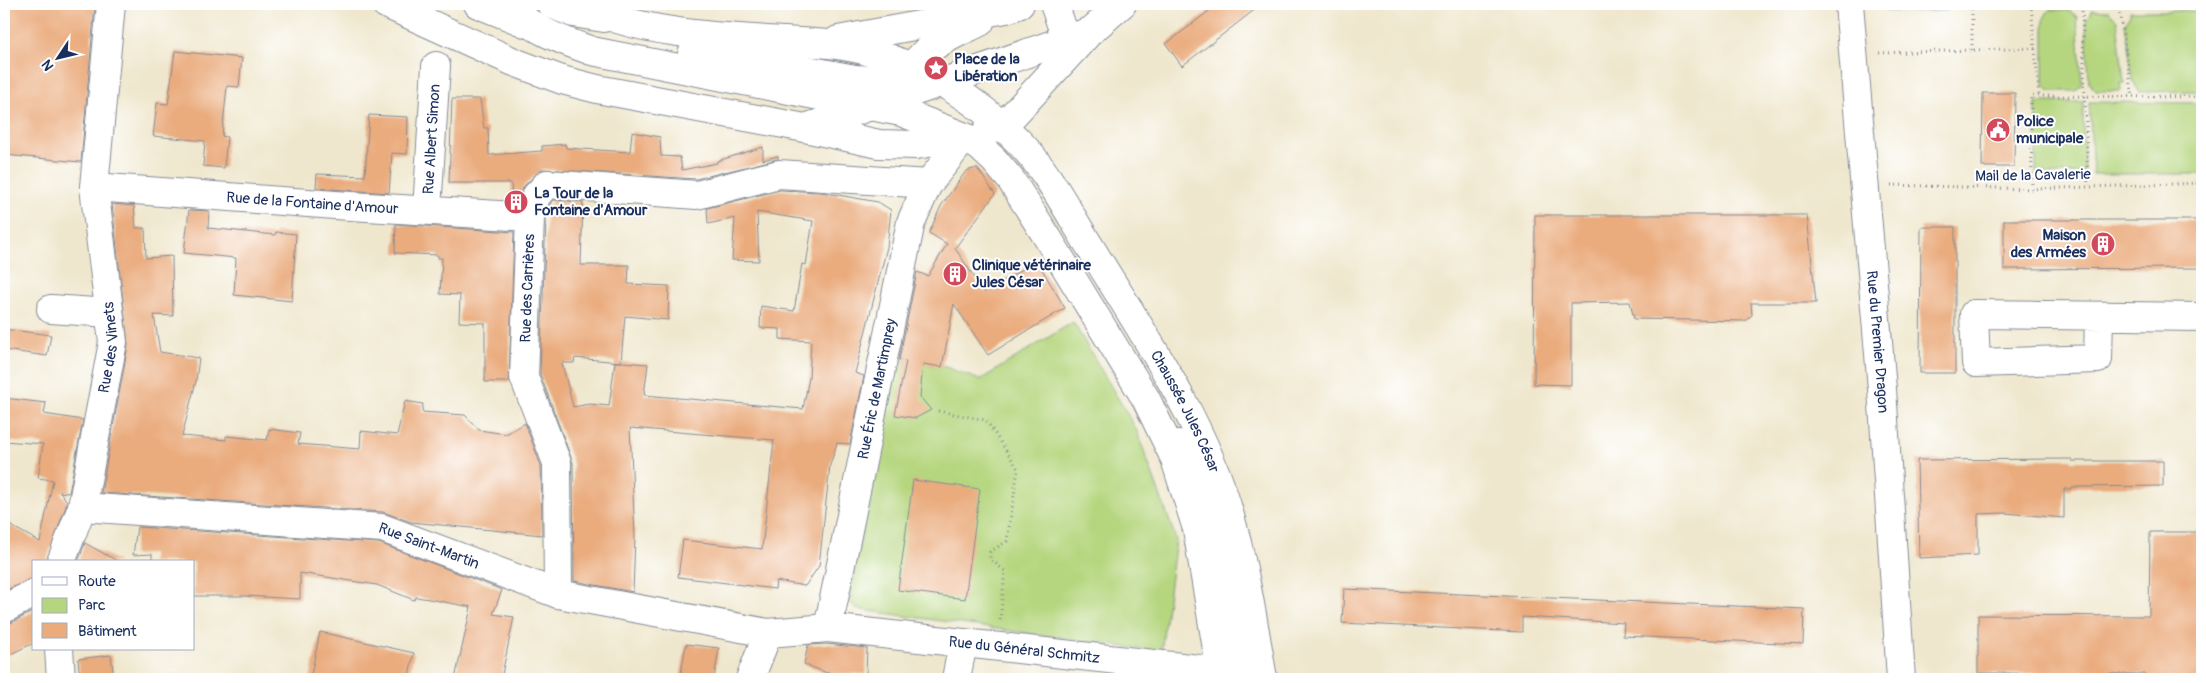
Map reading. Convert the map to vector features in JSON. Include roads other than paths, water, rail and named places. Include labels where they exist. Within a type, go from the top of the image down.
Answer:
[{"type":"street","name":"Rue des Vinets","points":[[82,507],[113,342],[94,187],[111,4]]},
{"type":"street","points":[[386,4],[514,62],[562,80],[597,89],[805,128],[879,144],[916,145],[965,137],[1002,126],[1079,36],[1122,4]]},
{"type":"street","points":[[478,4],[529,24],[559,40],[592,51],[869,106]]},
{"type":"street","points":[[506,4],[529,24]]},
{"type":"street","points":[[551,4],[573,13],[702,34],[819,43],[1013,6]]},
{"type":"street","points":[[580,4],[630,22]]},
{"type":"street","points":[[1054,4],[1079,36]]},
{"type":"street","name":"Rue du Premier Dragon","points":[[1849,4],[1882,389],[1901,679]]},
{"type":"street","points":[[905,89],[931,48],[1013,6]]},
{"type":"street","points":[[805,128],[869,106],[905,89],[941,83],[1079,36]]},
{"type":"street","name":"Chaussée Jules César","points":[[819,43],[868,51],[905,89],[980,147],[1011,180],[1146,399],[1175,459],[1197,529],[1224,677]]},
{"type":"street","points":[[592,51],[627,45],[764,62],[905,89]]},
{"type":"street","name":"Rue Albert Simon","points":[[427,210],[436,66]]},
{"type":"street","name":"Chaussée Jules César","points":[[941,83],[1002,126],[1021,144],[1042,171],[1161,362],[1212,464],[1230,516],[1263,679]]},
{"type":"street","name":"Rue Éric de Martimprey","points":[[828,628],[911,222],[928,184],[965,137]]},
{"type":"street","name":"Rue des Carrières","points":[[558,594],[557,463],[524,377],[530,217],[536,196],[547,184],[697,195],[779,174],[928,184]]},
{"type":"street","name":"Rue de la Fontaine d'Amour","points":[[94,187],[530,217]]},
{"type":"street","points":[[51,309],[109,313]]},
{"type":"street","points":[[2099,316],[2202,318]]},
{"type":"street","points":[[1146,399],[1180,444],[1200,488],[1219,553],[1234,637],[1241,654],[1263,679]]},
{"type":"street","points":[[62,560],[82,507]]},
{"type":"street","name":"Rue Saint-Martin","points":[[82,507],[382,528],[558,594],[768,633],[828,628]]},
{"type":"street","points":[[4,609],[32,595]]},
{"type":"street","name":"Rue du Général Schmitz","points":[[828,628],[963,643],[1224,677],[1263,679]]},
{"type":"street","points":[[750,679],[768,633]]},
{"type":"street","points":[[956,679],[963,643]]},
{"type":"street","points":[[59,650],[61,679]]},
{"type":"water","points":[[1887,4],[1946,4],[1947,11],[1887,11]]},
{"type":"place","name":"Place de la Libération","points":[[936,68]]},
{"type":"place","name":"Police municipale","points":[[1998,130]]},
{"type":"place","name":"La Tour de la Fontaine d'Amour","points":[[516,202]]},
{"type":"place","name":"Maison des Armées","points":[[2103,244]]},
{"type":"place","name":"Clinique vétérinaire Jules César","points":[[955,274]]}]
